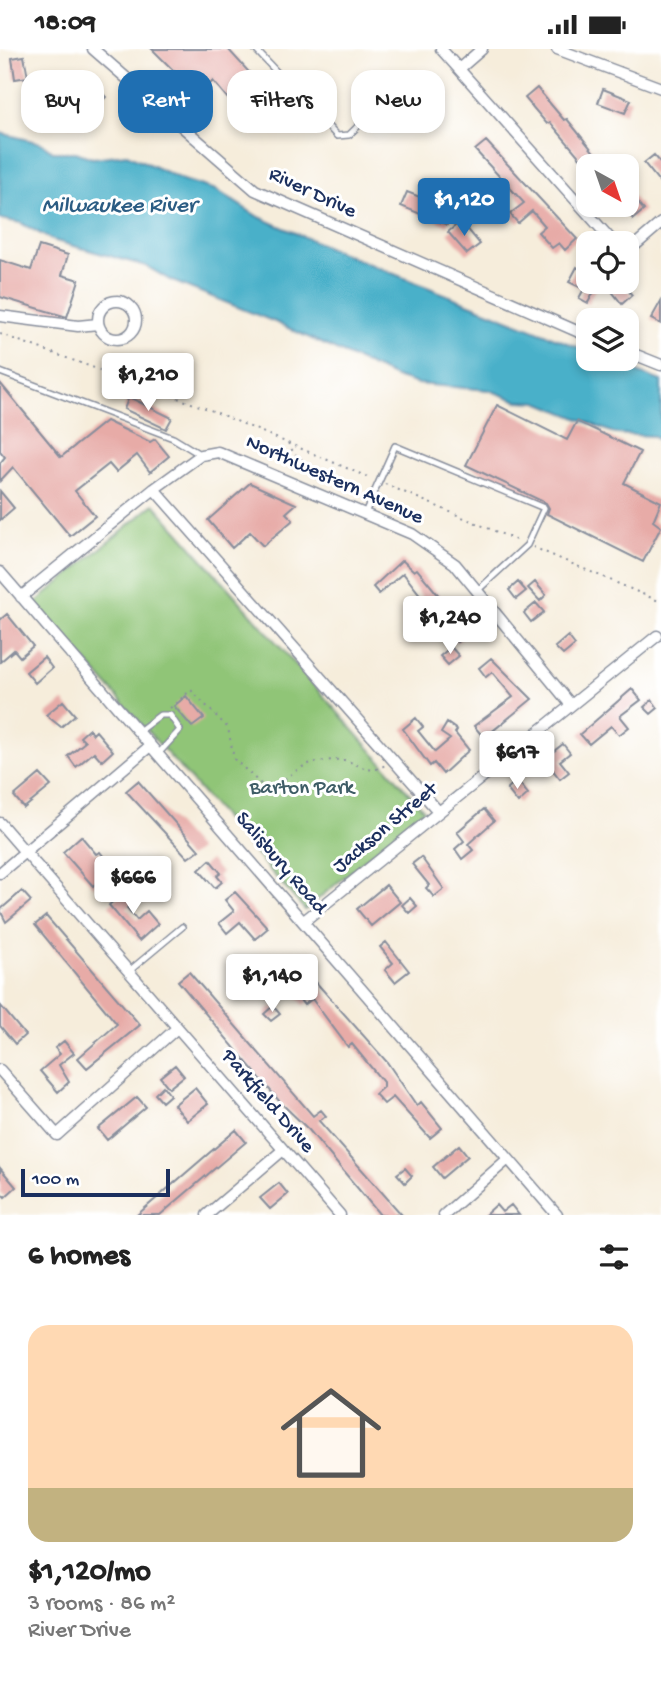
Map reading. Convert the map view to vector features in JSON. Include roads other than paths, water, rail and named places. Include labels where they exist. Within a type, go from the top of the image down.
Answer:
[{"type":"street","name":"River Drive","points":[[93,49],[255,190],[576,331]]},
{"type":"street","points":[[441,49],[603,231]]},
{"type":"street","points":[[460,69],[482,49]]},
{"type":"street","points":[[557,49],[661,88]]},
{"type":"street","points":[[639,242],[661,223]]},
{"type":"street","points":[[0,316],[78,326],[98,324]]},
{"type":"street","points":[[639,356],[661,365]]},
{"type":"street","name":"Northwestern Avenue","points":[[201,455],[218,452],[412,534],[455,564],[571,705]]},
{"type":"street","points":[[21,597],[154,489],[201,455]]},
{"type":"street","points":[[154,489],[438,811]]},
{"type":"street","name":"Salisbury Road","points":[[0,572],[557,1215]]},
{"type":"street","name":"Jackson Street","points":[[304,921],[657,636]]},
{"type":"street","points":[[0,873],[24,851],[154,750]]},
{"type":"street","name":"Parkfield Drive","points":[[0,823],[340,1215]]},
{"type":"street","points":[[0,1070],[57,1135],[177,1028]]},
{"type":"street","points":[[207,1215],[283,1150]]},
{"type":"street","points":[[444,1215],[509,1159]]},
{"type":"lane","points":[[255,49],[337,136],[351,133]]},
{"type":"lane","points":[[260,54],[266,49]]},
{"type":"lane","points":[[0,372],[173,439],[201,455]]},
{"type":"lane","points":[[364,514],[396,446],[544,508],[527,545],[477,591]]},
{"type":"lane","points":[[138,732],[164,714],[170,715],[180,730],[172,742],[154,750]]},
{"type":"lane","points":[[128,972],[182,927]]},
{"type":"water","name":"Milwaukee River","points":[[0,133],[41,143],[54,152],[76,152],[92,158],[127,154],[183,180],[216,190],[257,216],[329,248],[576,346],[576,371],[634,371],[661,381],[661,443],[654,436],[616,434],[538,402],[518,401],[489,390],[418,384],[395,377],[275,322],[170,280],[146,266],[52,240],[21,223],[0,219]]},
{"type":"park label","name":"Barton Park","points":[[302,789]]}]
